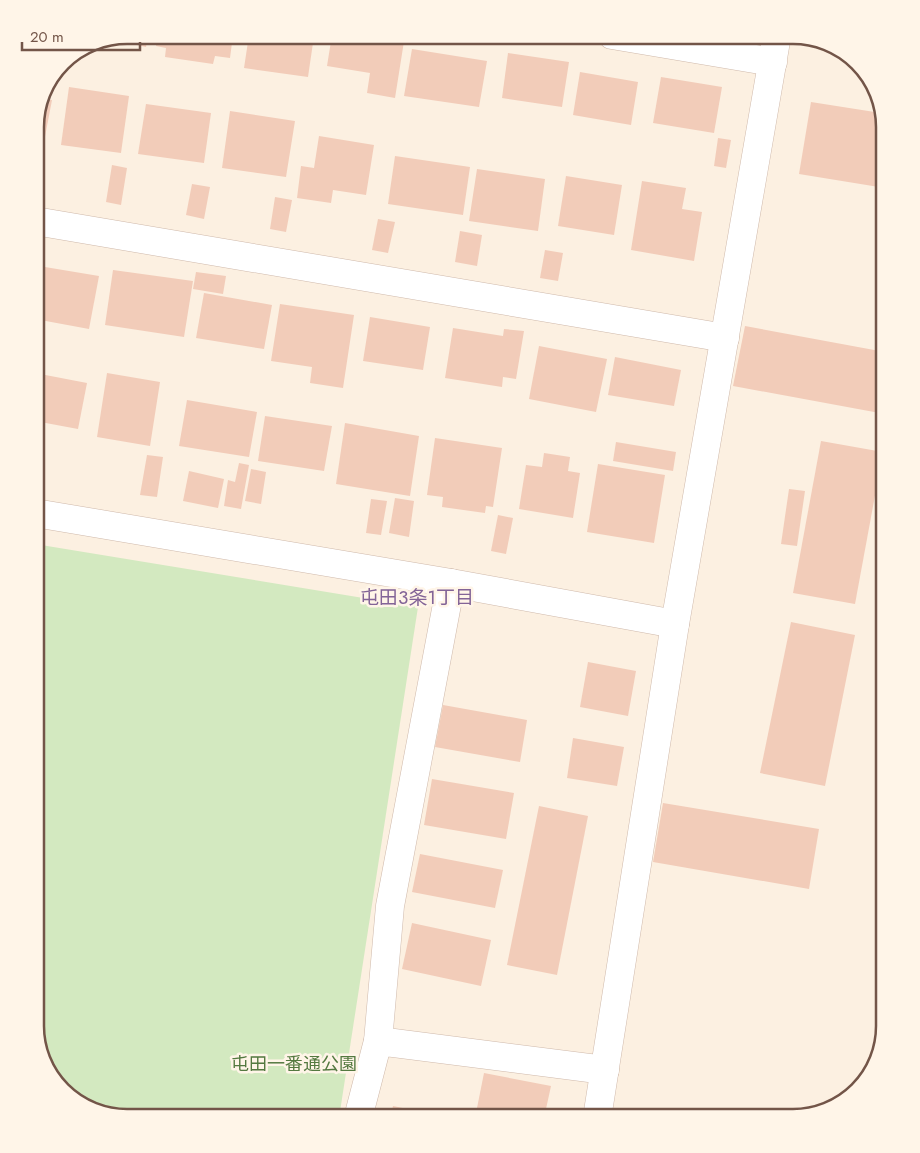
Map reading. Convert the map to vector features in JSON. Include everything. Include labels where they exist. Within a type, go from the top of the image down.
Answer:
[{"type":"street","points":[[666,44],[773,62]]},
{"type":"street","points":[[598,1109],[675,624],[776,44]]},
{"type":"street","points":[[44,223],[725,338]]},
{"type":"street","points":[[44,515],[451,583],[675,624]]},
{"type":"street","points":[[360,1109],[378,1041],[390,906],[451,583]]},
{"type":"street","points":[[378,1041],[605,1070]]},
{"type":"green space","name":"屯田一番通公園","points":[[44,545],[418,607],[340,1109],[116,1109],[95,1103],[72,1089],[52,1063],[44,1037]]},
{"type":"building","points":[[132,44],[146,44],[146,47]]},
{"type":"building","points":[[156,44],[232,44],[230,58],[215,56],[213,64],[165,57],[166,48],[156,46]]},
{"type":"building","points":[[248,44],[313,44],[308,77],[244,68]]},
{"type":"building","points":[[331,44],[404,44],[395,98],[367,93],[370,73],[327,66]]},
{"type":"building","points":[[412,49],[487,61],[479,107],[404,96]]},
{"type":"building","points":[[508,53],[569,62],[562,107],[502,98]]},
{"type":"building","points":[[580,72],[638,82],[631,125],[573,115]]},
{"type":"building","points":[[661,77],[722,87],[714,133],[653,123]]},
{"type":"building","points":[[69,87],[129,96],[121,153],[61,145]]},
{"type":"building","points":[[49,99],[52,100],[44,142],[44,122],[47,105]]},
{"type":"building","points":[[811,102],[875,112],[876,187],[799,174]]},
{"type":"building","points":[[146,104],[211,113],[204,163],[138,154]]},
{"type":"building","points":[[230,111],[295,121],[286,177],[222,168]]},
{"type":"building","points":[[319,136],[374,145],[366,195],[333,190],[331,203],[297,198],[301,166],[314,168]]},
{"type":"building","points":[[718,138],[731,140],[726,168],[714,166]]},
{"type":"building","points":[[395,156],[470,167],[463,215],[388,204]]},
{"type":"building","points":[[112,165],[127,168],[121,205],[106,202]]},
{"type":"building","points":[[477,169],[545,179],[538,231],[469,221]]},
{"type":"building","points":[[566,176],[622,185],[614,235],[558,226]]},
{"type":"building","points":[[642,181],[686,188],[682,209],[702,212],[694,261],[631,250]]},
{"type":"building","points":[[192,184],[210,187],[204,219],[186,215]]},
{"type":"building","points":[[275,197],[292,200],[286,232],[270,229]]},
{"type":"building","points":[[378,219],[395,222],[388,253],[372,250]]},
{"type":"building","points":[[460,231],[482,235],[477,266],[455,262]]},
{"type":"building","points":[[545,250],[563,253],[558,281],[540,278]]},
{"type":"building","points":[[44,267],[99,276],[89,329],[44,321]]},
{"type":"building","points":[[113,270],[193,281],[184,337],[105,325]]},
{"type":"building","points":[[196,272],[226,276],[223,294],[193,289]]},
{"type":"building","points":[[204,293],[272,305],[264,349],[196,338]]},
{"type":"building","points":[[280,304],[354,315],[343,388],[310,383],[312,367],[271,361]]},
{"type":"building","points":[[370,317],[430,327],[423,370],[363,361]]},
{"type":"building","points":[[745,326],[876,350],[876,412],[733,386]]},
{"type":"building","points":[[453,328],[503,336],[504,329],[524,331],[516,379],[503,377],[502,387],[445,378]]},
{"type":"building","points":[[539,346],[607,359],[596,412],[529,399]]},
{"type":"building","points":[[615,357],[681,370],[674,406],[608,395]]},
{"type":"building","points":[[107,373],[160,382],[150,446],[97,437]]},
{"type":"building","points":[[44,375],[87,383],[78,429],[44,423]]},
{"type":"building","points":[[187,400],[257,412],[249,457],[179,446]]},
{"type":"building","points":[[265,416],[332,426],[324,471],[258,461]]},
{"type":"building","points":[[345,423],[419,436],[410,496],[336,484]]},
{"type":"building","points":[[435,438],[502,448],[493,507],[486,506],[485,513],[442,507],[443,497],[427,495]]},
{"type":"building","points":[[821,441],[876,451],[876,490],[855,604],[793,593]]},
{"type":"building","points":[[616,442],[676,452],[673,471],[613,461]]},
{"type":"building","points":[[544,453],[570,457],[568,471],[580,473],[573,518],[519,509],[526,465],[542,467]]},
{"type":"building","points":[[147,455],[163,457],[157,497],[140,495]]},
{"type":"building","points":[[239,463],[249,465],[241,509],[224,506],[228,480],[235,482]]},
{"type":"building","points":[[598,464],[665,475],[654,543],[587,532]]},
{"type":"building","points":[[251,469],[266,472],[261,504],[245,501]]},
{"type":"building","points":[[189,471],[224,479],[218,508],[183,501]]},
{"type":"building","points":[[789,489],[805,491],[797,546],[781,544]]},
{"type":"building","points":[[395,498],[414,501],[409,537],[389,533]]},
{"type":"building","points":[[371,499],[387,501],[381,535],[366,533]]},
{"type":"building","points":[[498,515],[513,518],[506,554],[491,551]]},
{"type":"building","points":[[791,622],[855,635],[825,786],[760,773]]},
{"type":"building","points":[[588,662],[636,671],[628,716],[580,707]]},
{"type":"building","points":[[443,705],[527,720],[520,762],[435,747]]},
{"type":"building","points":[[573,738],[624,747],[617,786],[567,778]]},
{"type":"building","points":[[432,779],[514,793],[506,839],[424,825]]},
{"type":"building","points":[[663,803],[819,829],[809,889],[653,862]]},
{"type":"building","points":[[539,806],[588,816],[557,975],[507,965]]},
{"type":"building","points":[[420,854],[503,870],[495,908],[412,892]]},
{"type":"building","points":[[412,923],[491,940],[481,986],[402,969]]},
{"type":"building","points":[[484,1073],[551,1086],[546,1109],[477,1109]]},
{"type":"building","points":[[393,1106],[407,1109],[392,1109]]},
{"type":"district","name":"屯田3条1丁目","points":[[417,597]]}]
